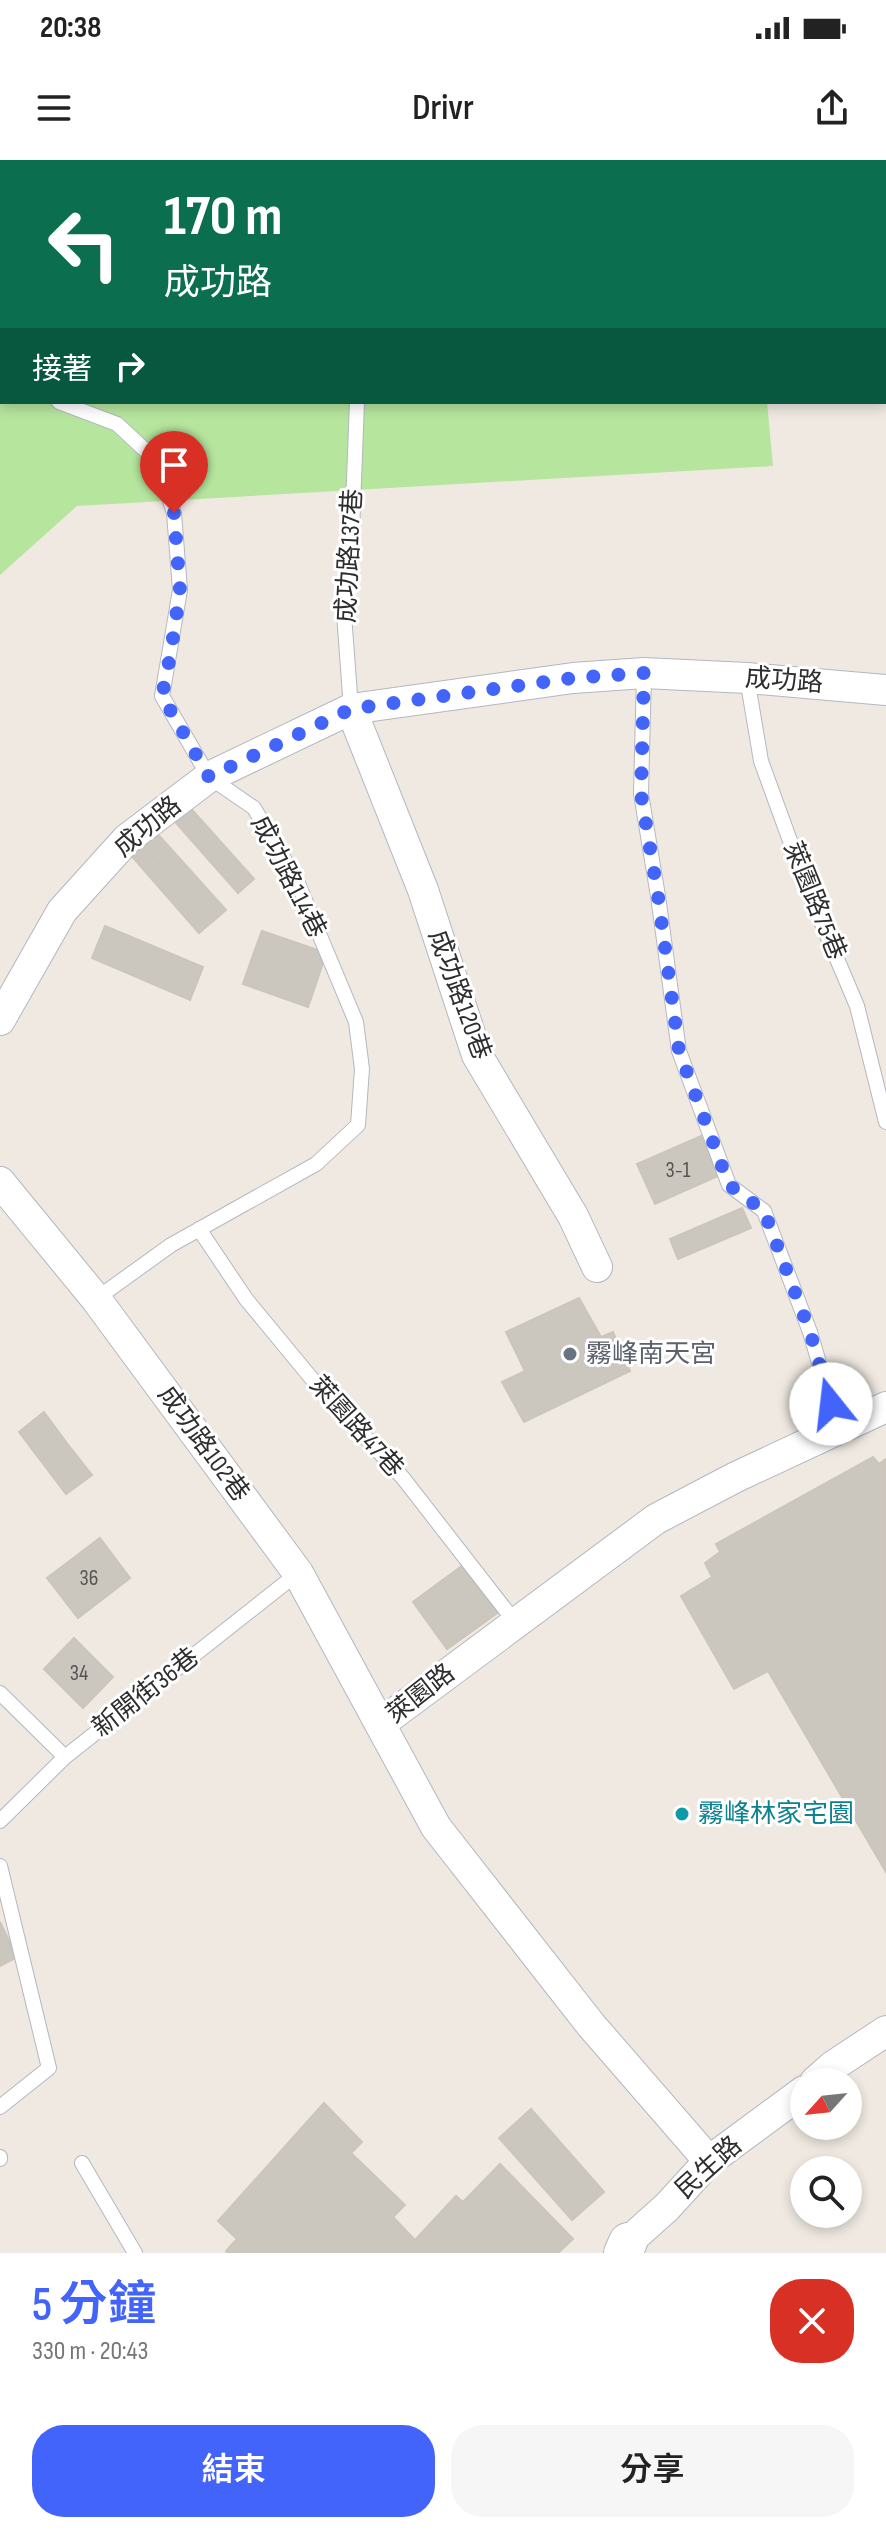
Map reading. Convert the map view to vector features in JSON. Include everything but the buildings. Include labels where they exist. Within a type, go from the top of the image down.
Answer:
[{"type":"street","name":"成功路","points":[[0,1020],[62,911],[127,839],[209,777],[351,709],[573,678],[644,673],[886,690]]},
{"type":"street","name":"成功路120巷","points":[[351,709],[423,890],[477,1055],[573,1216],[597,1267]]},
{"type":"street","name":"成功路102巷","points":[[0,1182],[96,1299],[298,1573],[380,1724]]},
{"type":"street","name":"萊園路","points":[[709,2161],[591,2025],[436,1827],[380,1724],[656,1519],[736,1477],[886,1407]]},
{"type":"street","points":[[831,2068],[886,2031]]},
{"type":"street","name":"民生路","points":[[628,2249],[709,2161],[790,2101]]},
{"type":"lane","name":"成功路114巷","points":[[64,404],[117,424],[157,461],[174,513],[180,590],[162,696],[209,777],[254,808],[297,881],[356,1022],[362,1069],[358,1125],[316,1164],[171,1245],[96,1299]]},
{"type":"lane","name":"成功路137巷","points":[[351,709],[344,614],[352,532],[357,404]]},
{"type":"lane","points":[[644,673],[641,794],[679,1051],[729,1185],[764,1211],[810,1332],[838,1428]]},
{"type":"lane","name":"萊園路75巷","points":[[747,678],[761,761],[809,893],[857,1006],[886,1122]]},
{"type":"lane","name":"萊園路47巷","points":[[199,1229],[246,1299],[312,1379],[403,1478],[515,1622]]},
{"type":"lane","name":"新開街36巷","points":[[0,1821],[65,1757],[298,1573]]},
{"type":"lane","points":[[0,1693],[65,1757]]},
{"type":"lane","points":[[0,1866],[49,2068],[0,2107]]},
{"type":"lane","points":[[82,2163],[135,2253]]},
{"type":"green space","points":[[0,404],[767,404],[773,466],[77,506],[0,575]]},
{"type":"place","name":"霧峰南天宮","points":[[570,1354]]},
{"type":"place","name":"霧峰林家宅園","points":[[682,1814]]},
{"type":"route","points":[[174,513],[180,590],[162,696],[209,777],[351,709],[573,678],[644,673],[641,794],[679,1051],[729,1185],[764,1211],[810,1332],[831,1404]]}]
